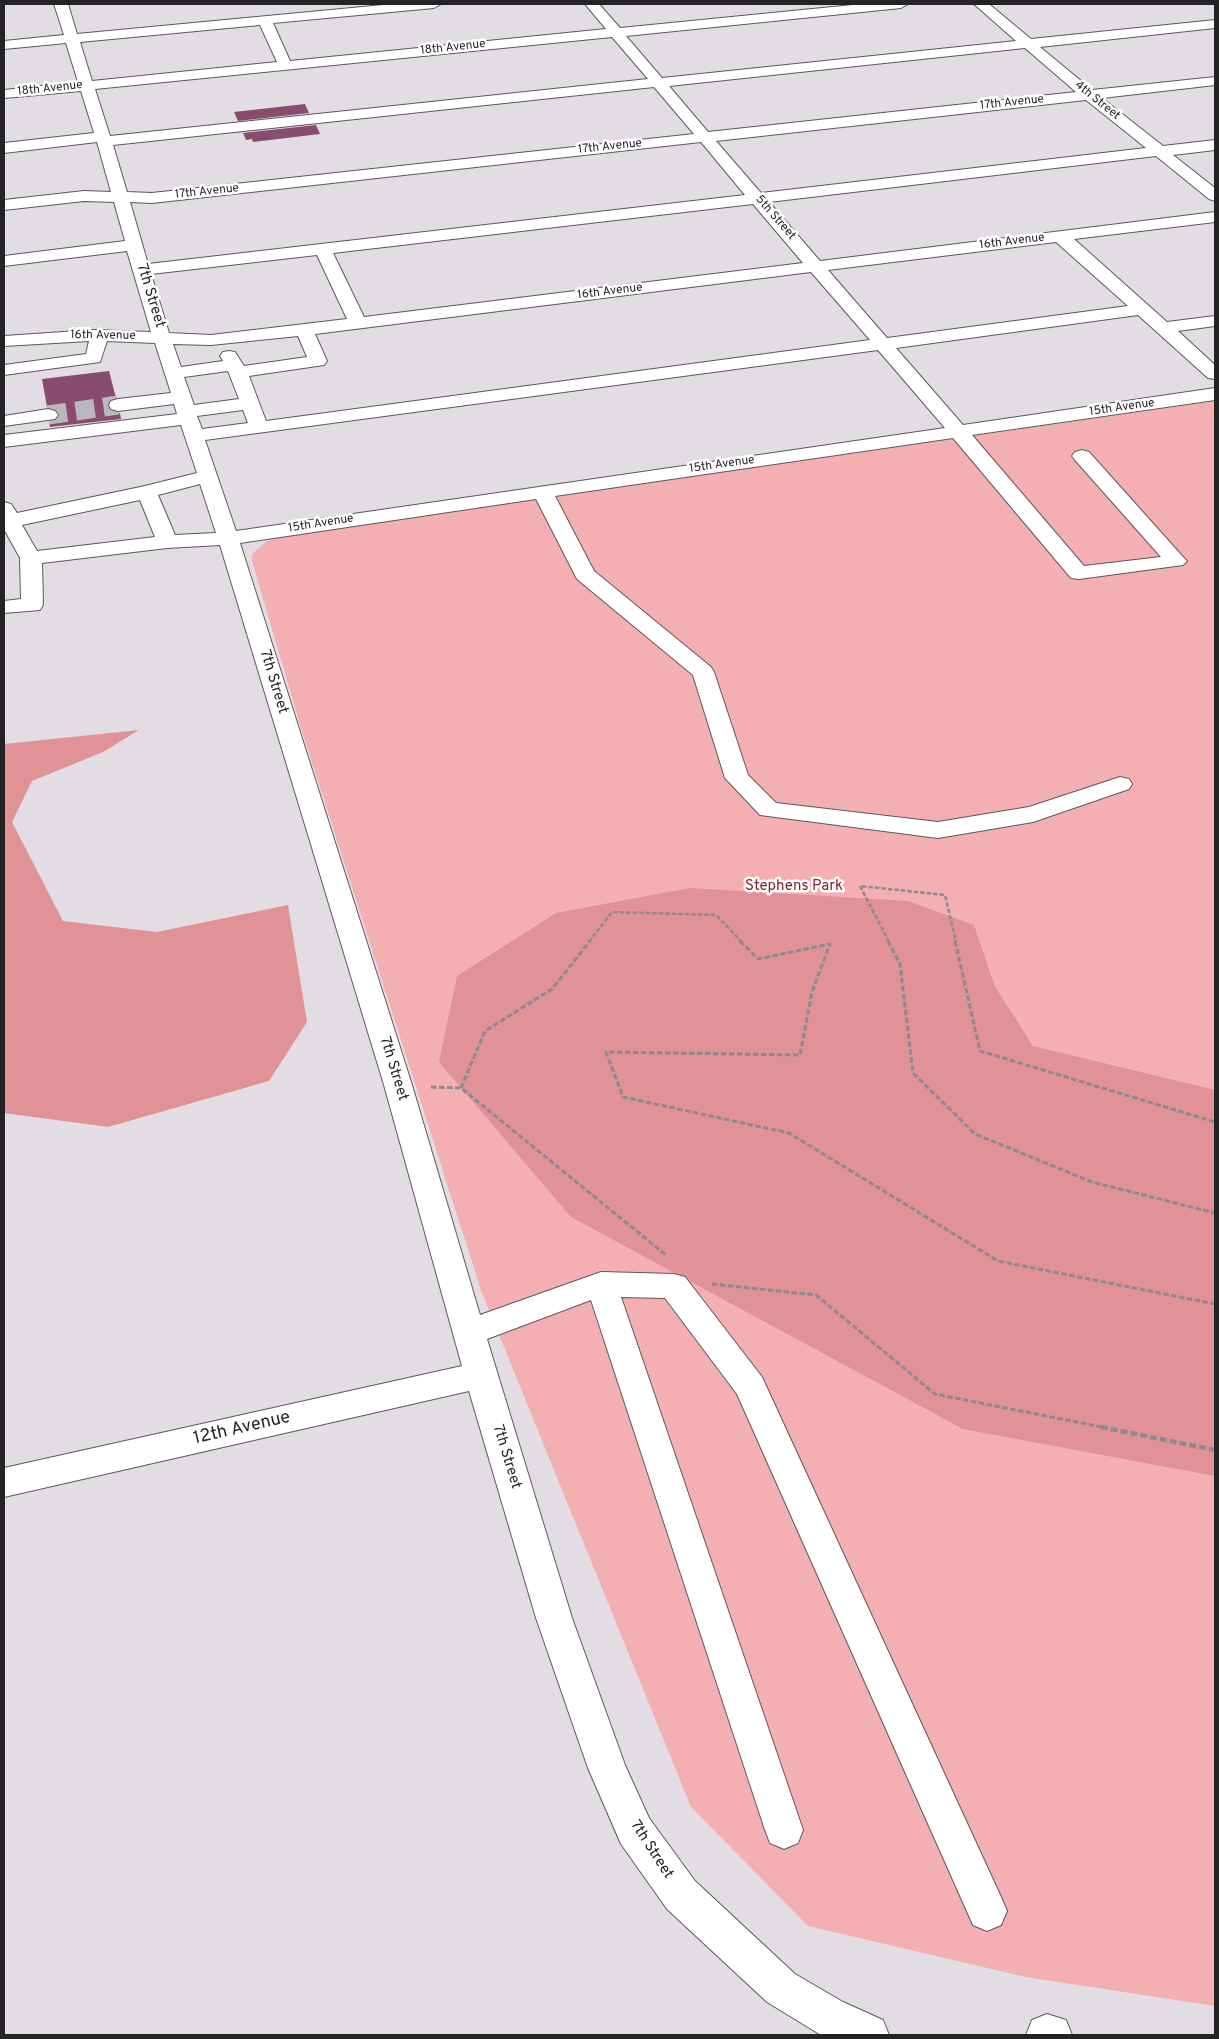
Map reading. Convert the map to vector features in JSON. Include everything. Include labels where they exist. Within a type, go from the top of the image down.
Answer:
[{"type":"street","name":"7th Street","points":[[61,4],[163,339],[228,538],[398,1085],[481,1374],[554,1618],[607,1768],[635,1831],[681,1895],[824,2026],[868,2035]]},
{"type":"street","points":[[4,45],[434,4]]},
{"type":"street","name":"5th Street","points":[[592,4],[1079,573],[1176,561],[1082,456]]},
{"type":"street","name":"18th Avenue","points":[[4,94],[616,32],[852,6],[902,4]]},
{"type":"street","name":"4th Street","points":[[981,4],[1215,196]]},
{"type":"street","points":[[266,20],[285,65]]},
{"type":"street","points":[[4,148],[1215,24]]},
{"type":"street","name":"17th Avenue","points":[[4,205],[84,196],[152,198],[1215,81]]},
{"type":"street","points":[[142,270],[1215,144]]},
{"type":"street","name":"16th Avenue","points":[[4,341],[43,337],[99,336],[211,340],[308,338],[358,323],[1215,217]]},
{"type":"street","points":[[1060,236],[1215,374]]},
{"type":"street","points":[[4,261],[134,245]]},
{"type":"street","points":[[323,249],[358,323]]},
{"type":"street","points":[[118,405],[259,428],[1143,309]]},
{"type":"street","points":[[1164,328],[1215,321]]},
{"type":"street","points":[[4,370],[94,358],[99,336]]},
{"type":"street","points":[[174,373],[234,365],[318,361],[308,338]]},
{"type":"street","points":[[211,340],[234,365],[259,428]]},
{"type":"street","points":[[215,368],[228,405]]},
{"type":"street","name":"15th Avenue","points":[[30,558],[167,542],[228,538],[1215,394]]},
{"type":"street","points":[[48,415],[5,417],[7,441],[188,416],[228,405],[249,402]]},
{"type":"street","points":[[4,607],[32,605],[30,558],[6,517],[147,492],[208,476]]},
{"type":"street","points":[[542,491],[585,574],[703,672],[737,778],[769,810],[938,830],[1033,814],[1120,784]]},
{"type":"street","points":[[147,492],[167,542]]},
{"type":"street","points":[[469,1332],[601,1284],[674,1286],[750,1386],[987,1911]]},
{"type":"street","points":[[601,1284],[784,1830]]},
{"type":"street","name":"12th Avenue","points":[[4,1484],[481,1374]]},
{"type":"street","points":[[1047,2035],[1052,2035]]},
{"type":"path","points":[[1215,1122],[980,1050],[945,895],[860,886],[900,964],[913,1073],[975,1134],[1092,1182],[1215,1213]]},
{"type":"path","points":[[668,1257],[461,1088],[484,1031],[552,989],[612,912],[716,915],[758,959],[830,944],[812,992],[800,1055],[606,1052],[623,1097],[789,1133],[998,1261],[1215,1304]]},
{"type":"path","points":[[709,1283],[816,1295],[935,1394],[1215,1450]]},
{"type":"green space","name":"Stephens Park","points":[[1215,401],[1215,2006],[1026,1977],[808,1926],[691,1807],[482,1293],[301,728],[252,561],[252,554],[267,541],[292,534]]},
{"type":"shaded area","points":[[139,730],[103,752],[32,781],[12,822],[63,921],[157,932],[288,905],[307,1022],[269,1081],[108,1127],[4,1113],[4,744]]},
{"type":"shaded area","points":[[690,888],[908,901],[974,925],[995,987],[1033,1046],[1215,1090],[1215,1476],[963,1429],[571,1217],[439,1062],[457,976],[556,913]]},
{"type":"building","points":[[305,104],[309,113],[238,121],[234,112]]},
{"type":"building","points":[[316,125],[320,134],[253,142],[252,139],[246,140],[243,133]]},
{"type":"building","points":[[109,371],[116,398],[109,400],[107,406],[110,411],[120,413],[121,419],[50,427],[49,422],[56,420],[60,415],[56,409],[47,407],[42,379]]},
{"type":"tunnel","points":[[48,415],[118,405]]}]
